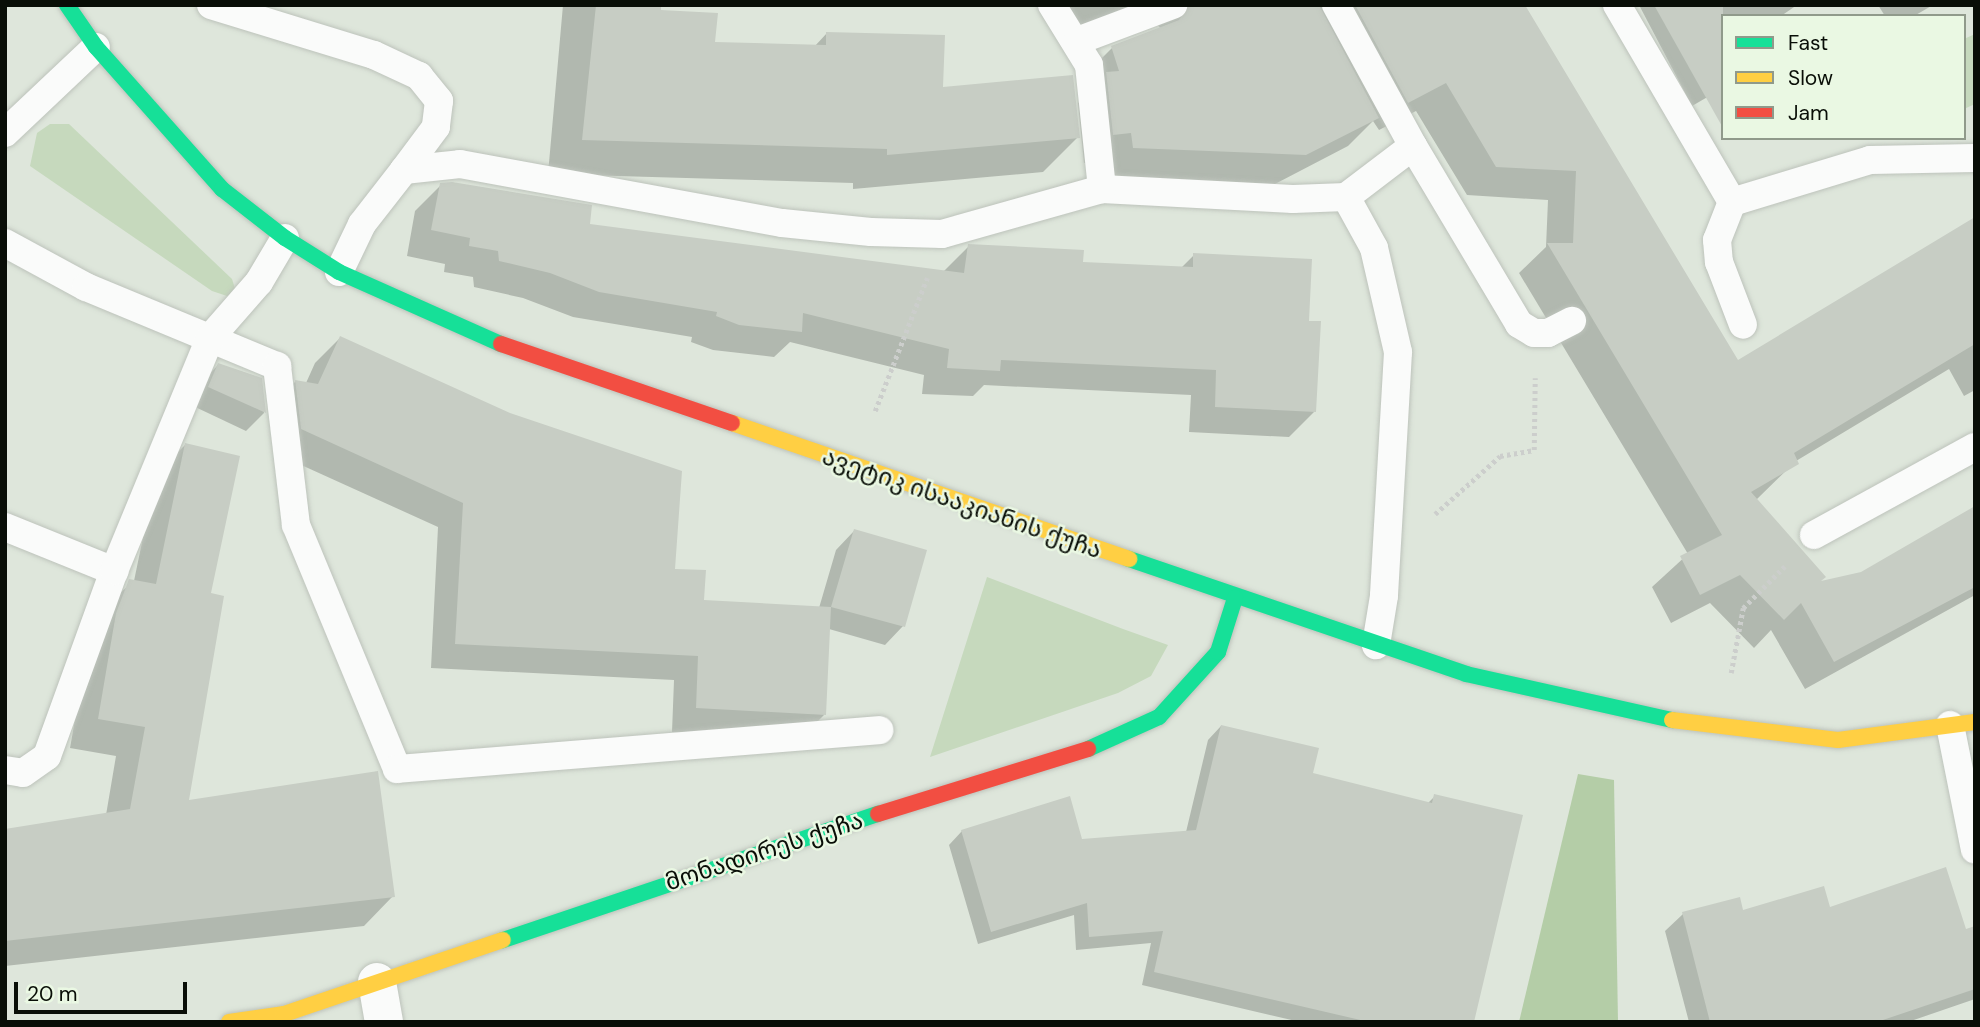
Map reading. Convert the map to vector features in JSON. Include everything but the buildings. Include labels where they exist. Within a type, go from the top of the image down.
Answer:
[{"type":"main road","name":"ავეტიკ ისააკიანის ქუჩა","points":[[68,5],[96,47],[222,189],[285,238],[339,272],[470,332],[1235,598],[1466,674],[1677,721],[1838,740],[1963,724]]},
{"type":"main road","name":"მონადირეს ქუჩა","points":[[229,1022],[283,1018],[377,982],[1098,744],[1159,717],[1218,652],[1235,598]]},
{"type":"street","points":[[377,982],[384,1022]]},
{"type":"lane","points":[[211,5],[374,55],[419,76],[439,100],[436,127],[362,224],[339,272]]},
{"type":"lane","points":[[1052,5],[1077,41],[1089,65],[1102,189]]},
{"type":"lane","points":[[1077,41],[1173,5]]},
{"type":"lane","points":[[1336,5],[1412,146],[1519,324],[1534,333],[1548,333],[1572,321]]},
{"type":"lane","points":[[1616,5],[1732,202]]},
{"type":"lane","points":[[5,133],[96,47]]},
{"type":"lane","points":[[404,170],[460,164],[782,223],[942,234],[1102,189],[1283,199],[1346,197],[1412,146]]},
{"type":"lane","points":[[1732,202],[1870,160],[1975,159]]},
{"type":"lane","points":[[1346,197],[1374,248],[1398,352],[1386,560],[1376,645]]},
{"type":"lane","points":[[1732,202],[1717,240],[1719,262],[1743,325]]},
{"type":"lane","points":[[5,770],[23,774],[47,756],[114,570],[210,338],[259,282],[285,238]]},
{"type":"lane","points":[[5,243],[86,287],[277,366],[296,525],[397,769],[879,730]]},
{"type":"lane","points":[[1814,535],[1975,447]]},
{"type":"lane","points":[[5,527],[114,570]]},
{"type":"lane","points":[[1963,724],[1975,850]]},
{"type":"path","points":[[875,411],[942,234]]},
{"type":"path","points":[[1386,560],[1500,456],[1534,450],[1535,377]]},
{"type":"path","points":[[1731,673],[1744,608],[1814,535]]},
{"type":"green space","points":[[1975,34],[1975,104],[1966,108],[1966,38]]},
{"type":"green space","points":[[50,124],[69,124],[232,279],[236,292],[227,296],[212,291],[30,166],[37,133]]},
{"type":"green space","points":[[987,577],[1168,645],[1151,676],[1118,693],[930,757]]},
{"type":"green space","points":[[1578,774],[1614,780],[1618,1022],[1519,1022]]},
{"type":"traffic: fast","points":[[67,5],[96,47],[222,189],[285,238],[339,272],[501,344]]},
{"type":"traffic: fast","points":[[1129,559],[1466,674],[1672,720]]},
{"type":"traffic: fast","points":[[1088,749],[1159,717],[1218,652],[1235,598]]},
{"type":"traffic: fast","points":[[503,940],[878,814]]},
{"type":"traffic: slow","points":[[732,423],[1129,559]]},
{"type":"traffic: slow","points":[[1672,720],[1838,740],[1975,722]]},
{"type":"traffic: slow","points":[[229,1022],[284,1014],[503,940]]},
{"type":"traffic: jam","points":[[501,344],[732,423]]},
{"type":"traffic: jam","points":[[878,814],[1088,749]]}]
